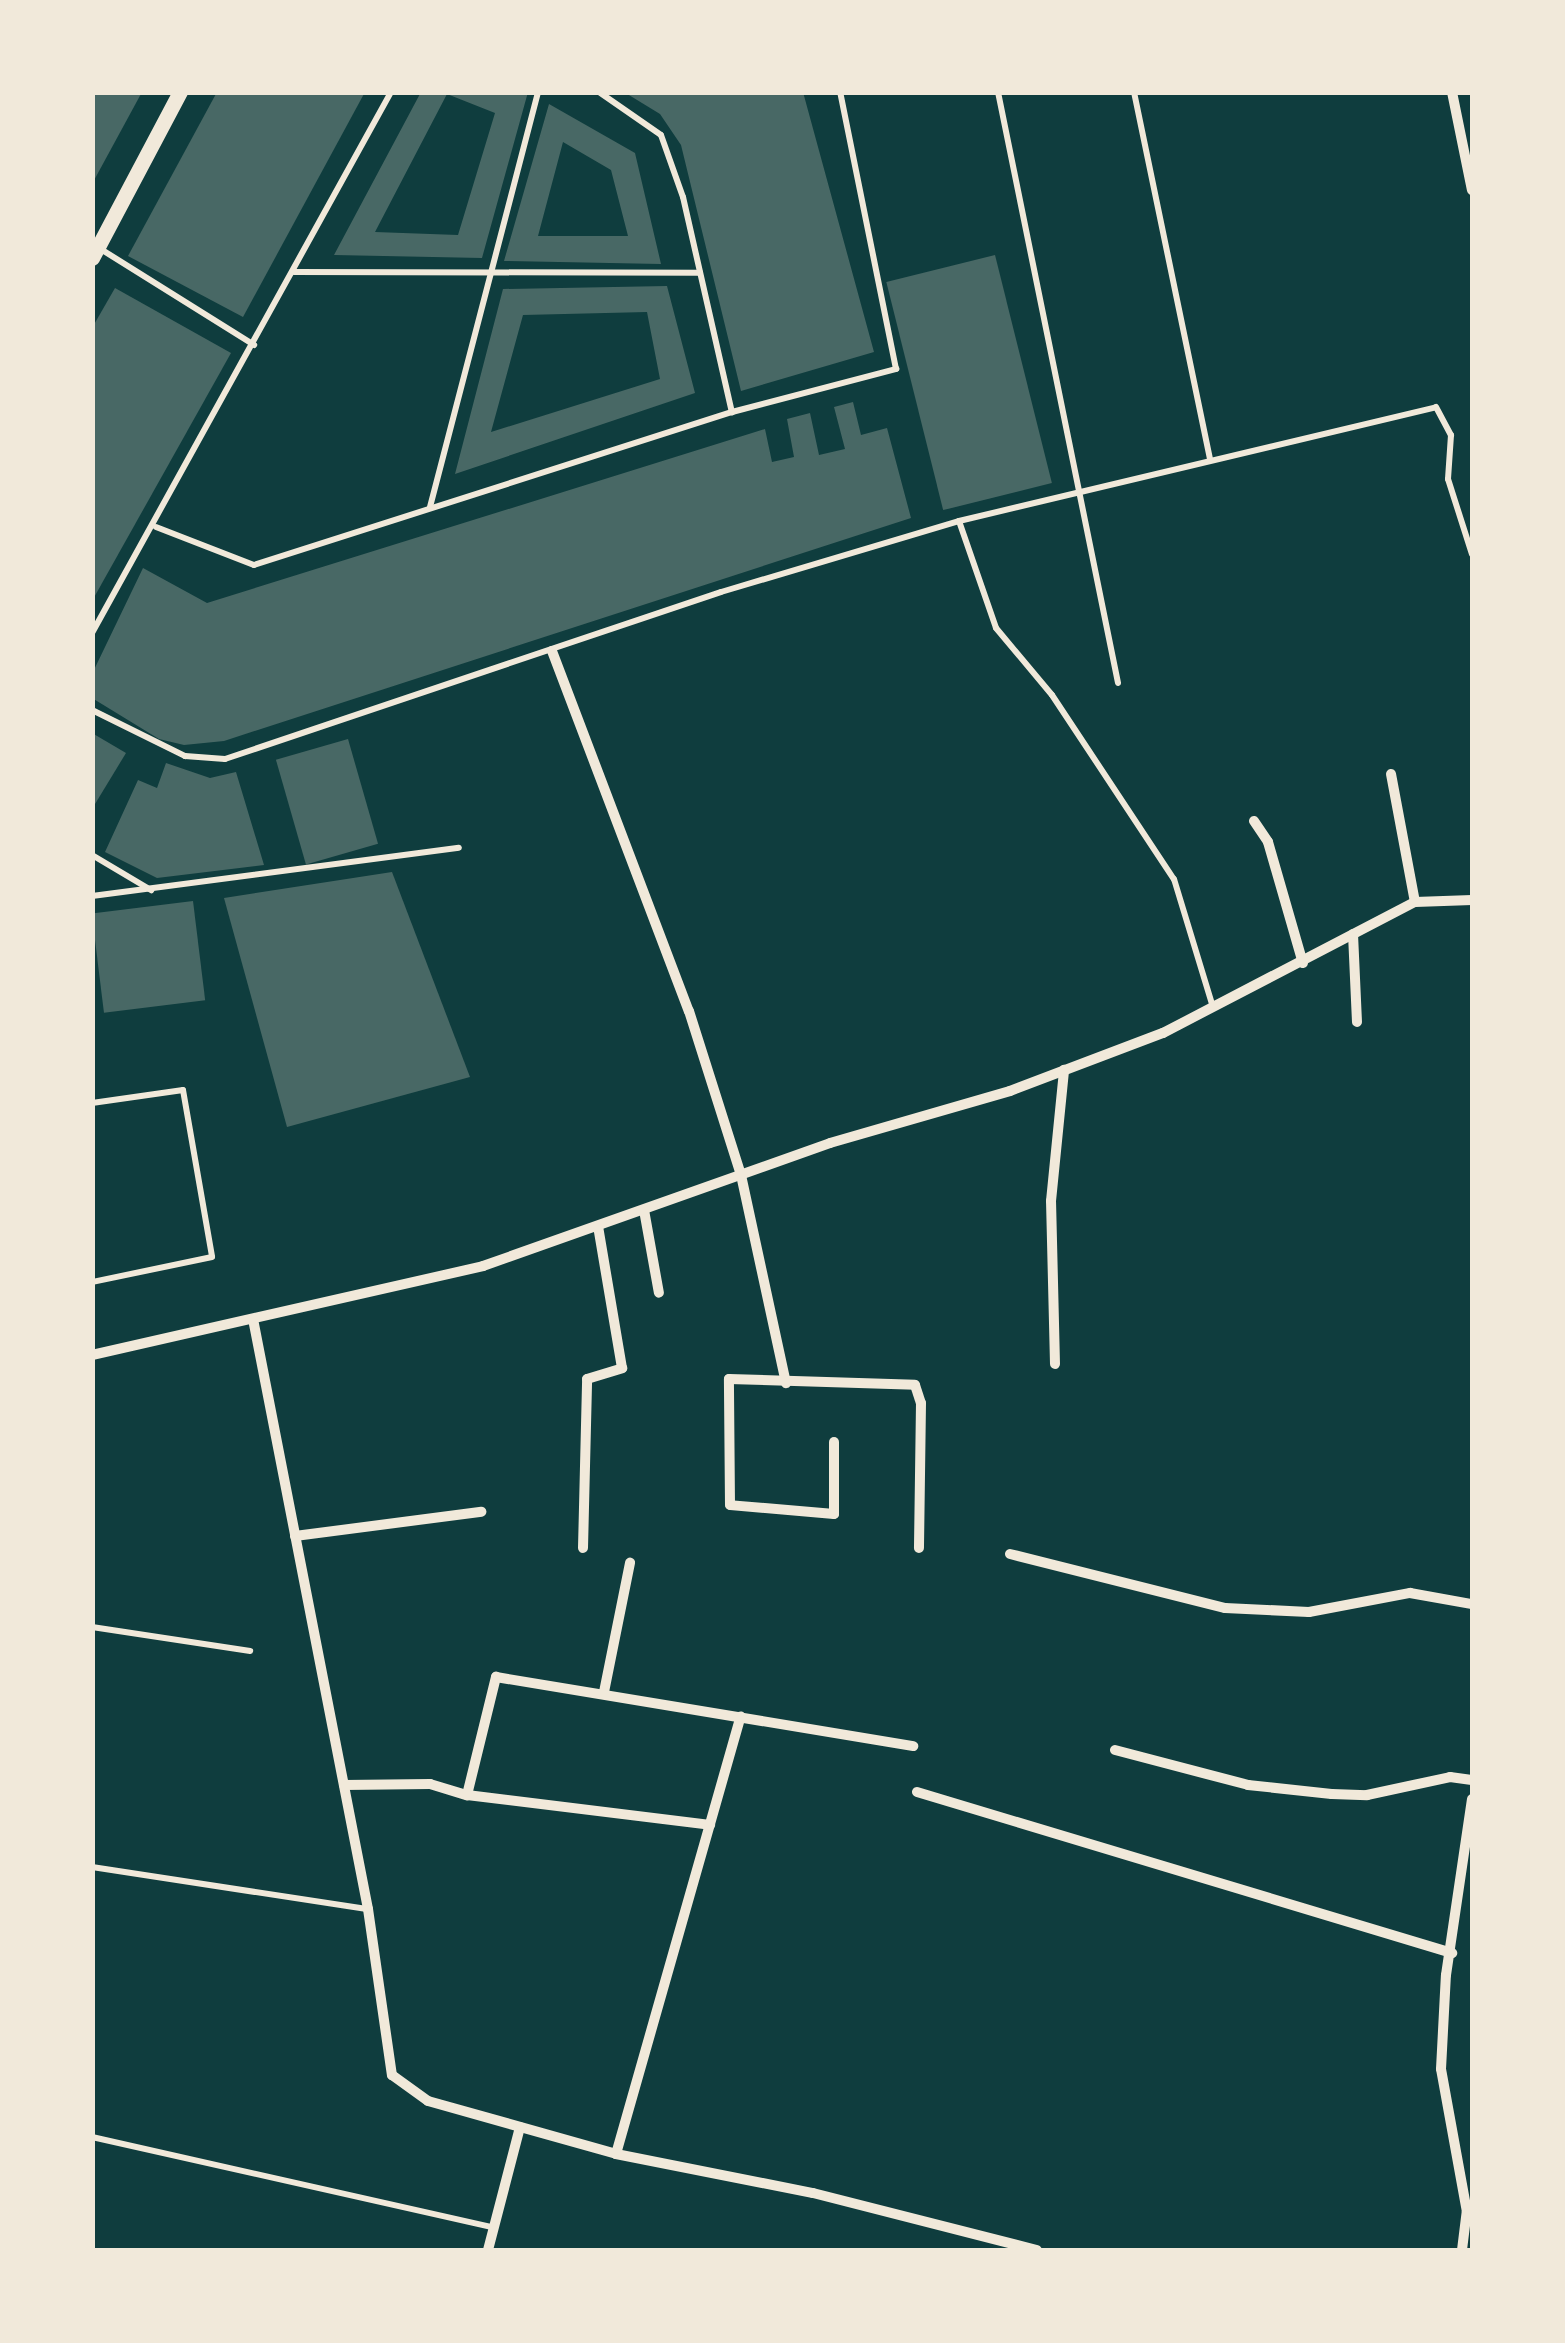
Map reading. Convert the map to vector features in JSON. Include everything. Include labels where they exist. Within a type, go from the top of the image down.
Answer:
[{"type":"street","points":[[95,253],[180,92]]},
{"type":"street","points":[[1452,92],[1472,190]]},
{"type":"street","points":[[552,651],[689,1011],[740,1175],[786,1382]]},
{"type":"street","points":[[1391,774],[1415,902]]},
{"type":"street","points":[[1254,821],[1268,842],[1303,962]]},
{"type":"street","points":[[92,1355],[483,1266],[740,1175],[1064,1070],[1213,1008],[1415,902],[1472,900]]},
{"type":"street","points":[[1353,934],[1357,1022]]},
{"type":"street","points":[[1055,1364],[1051,1202],[1064,1070]]},
{"type":"street","points":[[644,1210],[658,1293]]},
{"type":"street","points":[[582,1548],[587,1379],[622,1368],[598,1226]]},
{"type":"street","points":[[253,1319],[368,1909],[392,2075],[428,2101],[616,2154],[813,2193],[1005,2247],[1037,2250]]},
{"type":"street","points":[[834,1442],[834,1514],[730,1505],[729,1379],[916,1385],[921,1403],[919,1548]]},
{"type":"street","points":[[295,1536],[480,1512]]},
{"type":"street","points":[[1010,1554],[1226,1608],[1309,1612],[1410,1593],[1472,1604]]},
{"type":"street","points":[[604,1692],[630,1563]]},
{"type":"street","points":[[468,1795],[492,1679],[604,1692],[912,1746]]},
{"type":"street","points":[[616,2154],[741,1716]]},
{"type":"street","points":[[1115,1750],[1248,1785],[1332,1794],[1368,1795],[1450,1777],[1472,1780]]},
{"type":"street","points":[[344,1785],[430,1784],[468,1795],[710,1825]]},
{"type":"street","points":[[917,1792],[1452,1953]]},
{"type":"street","points":[[1462,2250],[1467,2212],[1442,2070],[1472,1799]]},
{"type":"street","points":[[488,2250],[520,2127]]},
{"type":"lane","points":[[92,633],[156,527],[390,92]]},
{"type":"lane","points":[[430,508],[538,92]]},
{"type":"lane","points":[[599,92],[661,134],[700,272],[732,412]]},
{"type":"lane","points":[[156,527],[254,565],[732,412],[896,369],[840,92]]},
{"type":"lane","points":[[998,92],[1118,683]]},
{"type":"lane","points":[[1134,92],[1210,460]]},
{"type":"lane","points":[[95,253],[254,345]]},
{"type":"lane","points":[[294,272],[700,272]]},
{"type":"lane","points":[[92,710],[185,756],[226,759],[958,520],[1436,407],[1450,434],[1448,479],[1472,554]]},
{"type":"lane","points":[[958,520],[996,628],[1052,695],[1174,879],[1213,1008]]},
{"type":"lane","points":[[92,896],[459,848]]},
{"type":"lane","points":[[92,855],[152,890]]},
{"type":"lane","points":[[92,1103],[183,1090],[212,1257],[92,1282]]},
{"type":"lane","points":[[92,1627],[250,1651]]},
{"type":"lane","points":[[92,1867],[368,1909]]},
{"type":"lane","points":[[92,2137],[492,2227]]},
{"type":"building","points":[[95,92],[142,92],[92,184],[92,96]]},
{"type":"building","points":[[217,92],[365,92],[243,317],[128,256]]},
{"type":"building","points":[[421,92],[528,92],[482,258],[334,255]],"holes":[[[447,94],[495,113],[458,235],[375,232]]]},
{"type":"building","points":[[624,92],[803,92],[874,352],[741,391],[681,145],[660,114]]},
{"type":"building","points":[[549,104],[635,153],[661,264],[504,261]],"holes":[[[563,142],[611,170],[628,236],[538,236]]]},
{"type":"building","points":[[995,255],[1052,483],[943,510],[886,282]]},
{"type":"building","points":[[667,286],[695,393],[455,474],[503,289]],"holes":[[[647,312],[660,379],[491,432],[523,315]]]},
{"type":"building","points":[[115,288],[231,353],[92,601],[92,328]]},
{"type":"building","points":[[853,402],[861,435],[887,428],[911,518],[224,741],[184,745],[159,739],[92,698],[92,674],[143,568],[207,603],[765,429],[772,462],[794,457],[787,419],[810,413],[819,455],[845,449],[834,407]]},
{"type":"building","points":[[92,733],[126,753],[92,809]]},
{"type":"building","points":[[348,739],[378,844],[306,864],[276,760]]},
{"type":"building","points":[[166,763],[210,778],[236,772],[264,865],[157,878],[105,852],[138,780],[157,788]]},
{"type":"building","points":[[392,872],[470,1077],[287,1127],[224,898]]},
{"type":"building","points":[[193,901],[205,1000],[104,1013],[92,913]]}]
